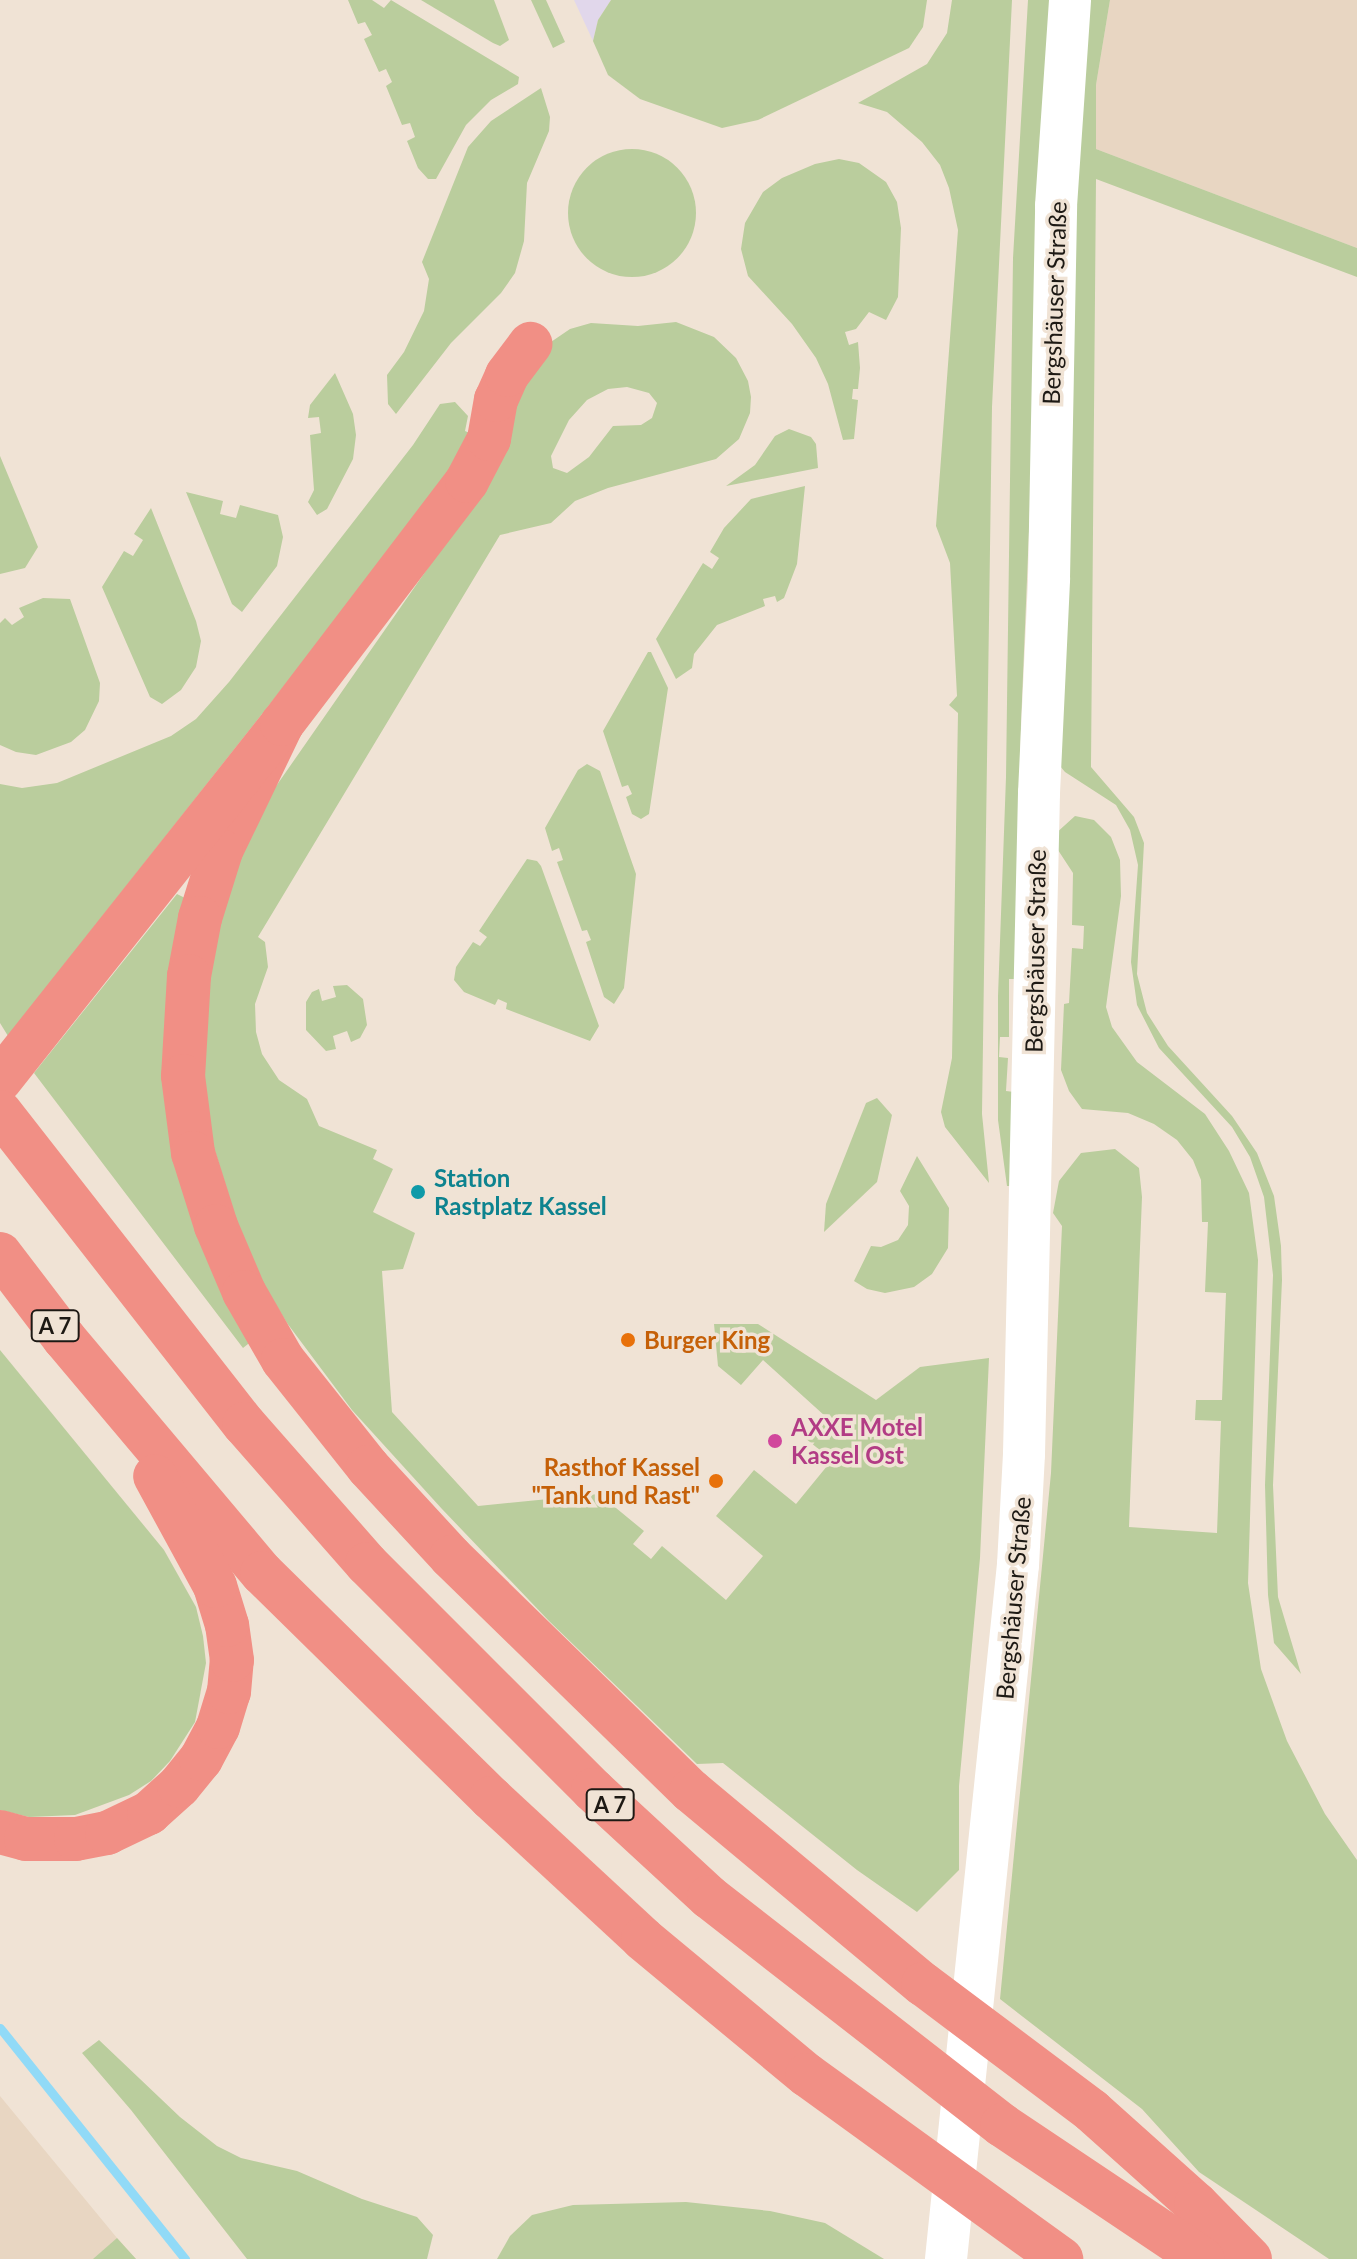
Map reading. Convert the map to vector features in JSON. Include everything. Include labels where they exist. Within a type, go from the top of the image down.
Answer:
[{"type":"highway","points":[[0,1080],[282,724],[467,481],[489,439],[496,400],[507,375],[530,344]]},
{"type":"highway","points":[[282,724],[221,851],[200,918],[189,976],[183,1076],[193,1153],[216,1226],[244,1292],[283,1360],[359,1455],[451,1557],[680,1781],[923,1984],[1092,2111],[1196,2204],[1250,2259]]},
{"type":"highway","name":"A 7","points":[[0,1112],[244,1424],[367,1564],[593,1790],[709,1897],[990,2116],[1202,2259]]},
{"type":"highway","name":"A 7","points":[[0,1254],[112,1397],[262,1573],[491,1798],[643,1939],[807,2075],[1061,2259]]},
{"type":"highway","points":[[0,1832],[26,1839],[76,1839],[107,1833],[149,1813],[201,1759],[229,1692],[232,1660],[227,1625],[215,1586],[112,1397]]},
{"type":"main road","name":"Bergshäuser Straße","points":[[946,2259],[1018,1565],[1024,1454],[1053,315],[1060,112],[1070,0]]},
{"type":"shaded area","points":[[574,0],[611,0],[598,20],[593,41]]},
{"type":"shaded area","points":[[1110,0],[1357,0],[1357,248],[1096,149],[1096,85]]},
{"type":"shaded area","points":[[0,2096],[117,2238],[136,2259],[0,2259]]},
{"type":"green space","points":[[348,0],[372,0],[384,8],[391,0],[519,77],[518,84],[491,100],[466,125],[436,179],[428,179],[418,168],[407,141],[415,137],[410,123],[402,125],[386,86],[392,82],[386,69],[379,72],[364,39],[372,35],[365,22],[358,24]]},
{"type":"green space","points":[[421,0],[494,0],[509,40],[500,46],[493,43]]},
{"type":"green space","points":[[531,0],[546,0],[565,42],[553,48]]},
{"type":"green space","points":[[611,0],[927,0],[923,27],[909,48],[758,120],[722,128],[640,99],[608,75],[593,41],[598,20]]},
{"type":"green space","points":[[952,0],[1012,0],[992,407],[982,1114],[989,1183],[945,1127],[941,1112],[952,1058],[958,713],[949,705],[957,696],[950,563],[936,526],[958,230],[949,188],[940,165],[922,142],[887,112],[858,103],[927,64],[947,33]]},
{"type":"green space","points":[[1028,0],[1051,0],[1021,724],[1015,979],[1009,979],[1009,1037],[1000,1037],[999,1057],[1008,1058],[1006,1091],[1014,1092],[1012,1186],[1007,1186],[998,1120],[998,996],[1006,777],[1013,258]]},
{"type":"green space","points":[[1082,0],[1110,0],[1096,85],[1096,149],[1357,248],[1357,277],[1096,179],[1091,767],[1134,817],[1144,843],[1137,974],[1147,1013],[1168,1046],[1232,1116],[1257,1153],[1274,1196],[1282,1280],[1273,1485],[1278,1597],[1301,1674],[1274,1643],[1268,1595],[1265,1485],[1273,1275],[1264,1197],[1250,1157],[1232,1127],[1159,1048],[1137,1005],[1131,962],[1138,865],[1130,830],[1116,805],[1065,772],[1055,760]]},
{"type":"green space","points":[[541,88],[550,117],[549,131],[527,183],[524,241],[515,273],[501,293],[451,343],[396,414],[388,404],[387,375],[404,352],[424,311],[429,279],[422,262],[468,147],[491,121]]},
{"type":"green space","points":[[632,149],[657,154],[677,168],[691,188],[696,213],[691,238],[677,258],[657,272],[632,277],[607,272],[587,258],[573,238],[568,213],[573,188],[587,168],[607,154]]},
{"type":"green space","points":[[839,159],[859,163],[886,182],[897,202],[901,228],[898,297],[886,320],[869,312],[856,329],[845,332],[849,345],[858,342],[860,368],[858,389],[853,389],[852,399],[858,400],[854,439],[843,440],[828,384],[816,358],[792,324],[748,276],[741,249],[745,223],[763,192],[782,178],[815,164]]},
{"type":"green space","points":[[676,322],[714,337],[736,358],[748,381],[751,397],[750,413],[739,439],[716,459],[608,488],[575,501],[551,523],[500,535],[258,937],[265,942],[268,967],[255,1004],[256,1032],[262,1054],[279,1080],[307,1099],[319,1126],[377,1150],[373,1159],[393,1169],[373,1212],[415,1233],[403,1269],[382,1271],[392,1412],[478,1506],[599,1494],[644,1531],[633,1544],[651,1559],[662,1546],[726,1600],[763,1556],[716,1516],[754,1470],[796,1504],[832,1460],[805,1438],[825,1416],[763,1360],[741,1385],[718,1366],[714,1324],[758,1324],[876,1400],[920,1367],[989,1358],[980,1558],[959,1786],[959,1870],[917,1912],[857,1870],[723,1763],[697,1764],[549,1621],[352,1410],[287,1323],[249,1261],[206,1122],[203,997],[230,876],[272,792],[469,509],[516,390],[548,344],[570,329],[591,323],[638,326]],"holes":[[[627,387],[649,393],[657,403],[652,418],[641,425],[613,426],[589,457],[567,473],[553,468],[551,456],[569,420],[587,400],[608,389]]]},
{"type":"green space","points":[[335,373],[353,414],[356,435],[353,459],[327,509],[317,515],[308,502],[314,490],[310,435],[321,433],[319,417],[308,418],[310,405]]},
{"type":"green space","points":[[455,402],[468,416],[465,431],[472,434],[468,453],[8,1036],[0,1023],[0,784],[22,788],[57,783],[171,736],[196,719],[229,682],[413,445],[440,404]]},
{"type":"green space","points":[[789,429],[811,437],[816,444],[818,468],[726,486],[755,465],[775,436]]},
{"type":"green space","points":[[0,456],[38,547],[25,568],[0,574]]},
{"type":"green space","points":[[805,486],[797,564],[784,598],[777,602],[775,596],[763,599],[765,606],[717,625],[694,654],[692,668],[676,679],[656,639],[703,563],[712,569],[719,558],[710,552],[724,528],[751,499]]},
{"type":"green space","points":[[186,492],[223,501],[220,514],[236,518],[240,505],[278,515],[283,537],[277,566],[242,612],[232,604]]},
{"type":"green space","points":[[151,508],[201,641],[196,667],[181,690],[162,704],[150,697],[102,587],[124,551],[133,556],[143,540],[134,534]]},
{"type":"green space","points":[[43,598],[70,599],[100,683],[99,701],[85,730],[71,742],[36,755],[16,752],[0,745],[0,623],[5,618],[12,625],[24,617],[19,608]]},
{"type":"green space","points":[[648,652],[651,652],[668,688],[649,814],[641,819],[632,814],[626,797],[632,794],[628,785],[622,787],[603,731]]},
{"type":"green space","points":[[587,764],[600,771],[636,874],[624,988],[614,1004],[604,997],[586,942],[591,940],[587,930],[582,931],[557,862],[563,860],[559,848],[552,851],[545,828],[578,770]]},
{"type":"green space","points":[[1075,816],[1094,820],[1111,837],[1120,860],[1121,896],[1106,1007],[1112,1027],[1137,1062],[1205,1114],[1229,1151],[1249,1193],[1258,1260],[1248,1583],[1261,1669],[1287,1741],[1325,1814],[1357,1860],[1357,2259],[1329,2259],[1199,2172],[1142,2109],[1000,1999],[1051,1473],[1062,1226],[1053,1213],[1059,1181],[1081,1153],[1115,1149],[1139,1168],[1142,1197],[1129,1527],[1217,1533],[1221,1421],[1195,1420],[1196,1400],[1222,1400],[1226,1293],[1205,1292],[1208,1222],[1202,1222],[1201,1180],[1193,1160],[1177,1140],[1154,1124],[1128,1113],[1082,1109],[1069,1091],[1061,1070],[1064,1004],[1069,1003],[1072,948],[1083,949],[1084,926],[1072,925],[1073,873],[1056,847],[1054,835]]},
{"type":"green space","points":[[527,859],[537,861],[541,866],[599,1026],[590,1041],[506,1009],[507,1003],[498,999],[495,1005],[464,992],[454,980],[456,967],[473,942],[480,946],[487,937],[479,931]]},
{"type":"green space","points":[[177,894],[187,899],[171,974],[253,1340],[243,1348],[34,1073]]},
{"type":"green space","points":[[347,985],[363,999],[367,1025],[360,1038],[351,1042],[347,1031],[333,1036],[336,1049],[326,1051],[306,1030],[306,1002],[312,992],[319,989],[322,1001],[336,997],[333,986]]},
{"type":"green space","points":[[877,1098],[892,1115],[877,1182],[824,1232],[826,1204],[866,1103]]},
{"type":"green space","points":[[917,1156],[949,1208],[948,1248],[932,1274],[914,1287],[885,1293],[867,1289],[854,1281],[871,1246],[881,1247],[898,1240],[908,1225],[909,1206],[900,1191]]},
{"type":"green space","points":[[0,1350],[164,1550],[196,1607],[203,1636],[206,1663],[195,1722],[170,1761],[151,1781],[129,1795],[75,1815],[29,1817],[0,1810]]},
{"type":"green space","points":[[99,2040],[180,2117],[217,2146],[241,2158],[297,2171],[362,2199],[417,2217],[433,2235],[427,2259],[247,2259],[131,2110],[82,2053]]},
{"type":"green space","points":[[686,2202],[770,2211],[825,2223],[884,2259],[497,2259],[510,2236],[532,2215],[573,2205]]},
{"type":"green space","points":[[117,2238],[136,2259],[93,2259]]},
{"type":"waterway","points":[[0,2028],[185,2259]]},
{"type":"place","name":"Station Rastplatz Kassel","points":[[418,1192]]},
{"type":"place","name":"Burger King","points":[[628,1340]]},
{"type":"place","name":"AXXE Motel Kassel Ost","points":[[775,1441]]},
{"type":"place","name":"Rasthof Kassel \"Tank und Rast\"","points":[[716,1481]]}]
